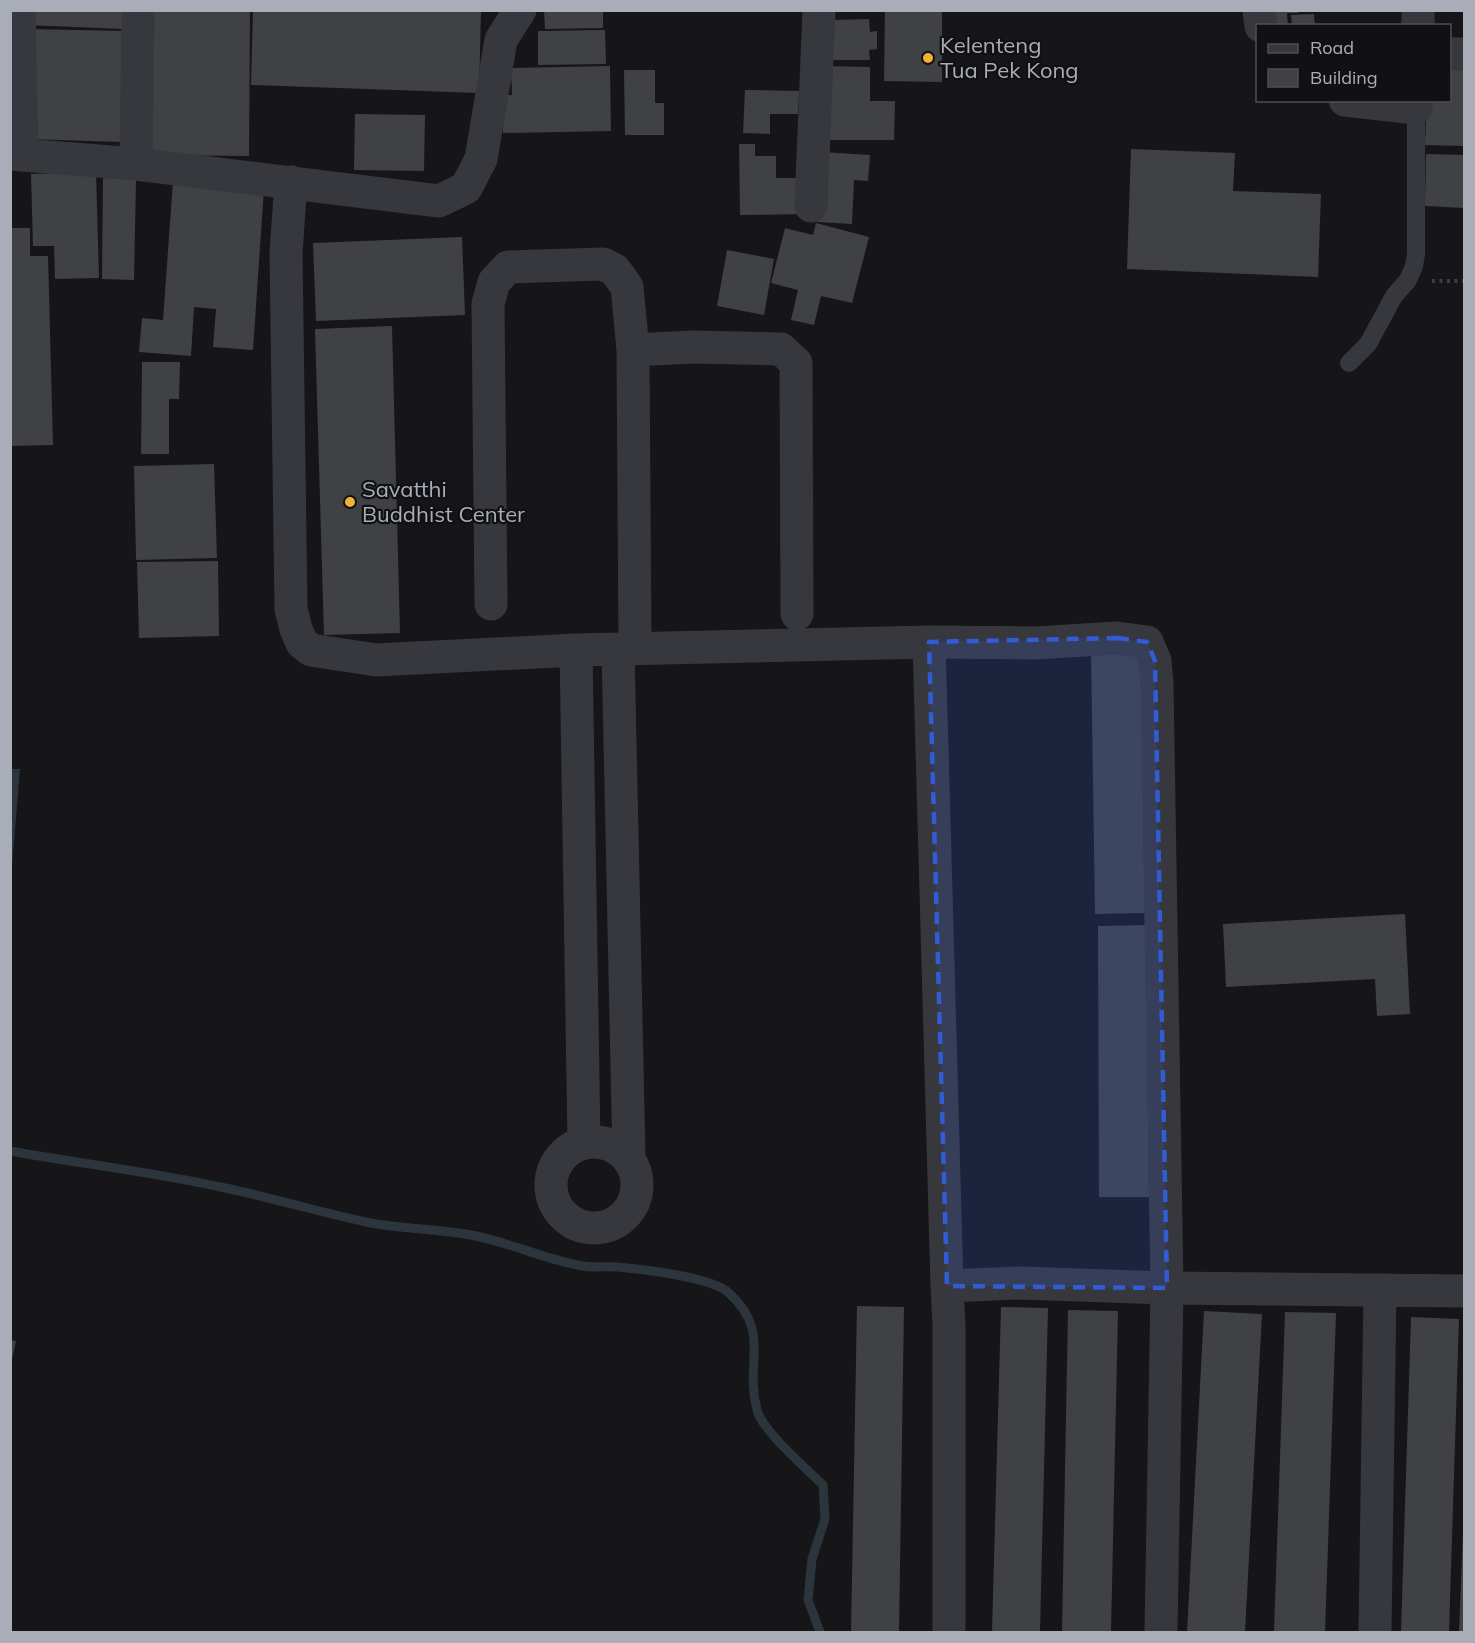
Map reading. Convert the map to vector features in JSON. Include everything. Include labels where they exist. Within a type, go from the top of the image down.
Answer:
[{"type":"street","points":[[19,10],[16,155],[136,164],[439,201],[466,188],[481,159],[501,40],[520,10]]},
{"type":"street","points":[[136,164],[138,10]]},
{"type":"street","points":[[811,206],[819,10]]},
{"type":"street","points":[[1380,102],[1416,104]]},
{"type":"street","points":[[291,182],[286,253],[291,609],[302,643],[311,650],[376,660],[576,650],[929,642],[1035,643],[1118,638],[1147,642],[1155,662],[1167,1288],[1161,1632]]},
{"type":"street","points":[[491,604],[488,304],[494,282],[508,267],[603,264],[615,270],[627,287],[633,350],[627,649],[629,1158]]},
{"type":"street","points":[[633,350],[693,346],[780,349],[796,363],[797,614]]},
{"type":"street","points":[[929,642],[949,1327],[949,1632]]},
{"type":"street","points":[[576,650],[584,1142]]},
{"type":"street","points":[[600,1141],[616,1147],[629,1158],[637,1175],[638,1193],[630,1210],[616,1223],[598,1229],[580,1227],[564,1218],[554,1202],[550,1183],[555,1165],[567,1150],[584,1142],[600,1141]]},
{"type":"street","points":[[947,1286],[1020,1283],[1167,1288],[1464,1291]]},
{"type":"street","points":[[1375,1632],[1380,1290]]},
{"type":"lane","points":[[1349,363],[1368,344],[1387,308],[1408,280],[1414,266],[1416,254],[1416,104]]},
{"type":"highlighted area","points":[[1117,638],[1147,642],[1155,661],[1167,1288],[947,1286],[929,642]]},
{"type":"shaded area","points":[[10,769],[20,769],[12,866],[10,866]]},
{"type":"building","points":[[25,10],[124,10],[124,29],[25,25]]},
{"type":"building","points":[[147,10],[250,10],[249,156],[145,155]]},
{"type":"building","points":[[253,10],[481,10],[479,93],[251,85]]},
{"type":"building","points":[[544,10],[603,10],[603,28],[545,29]]},
{"type":"building","points":[[885,10],[942,10],[942,82],[884,81]]},
{"type":"building","points":[[1266,10],[1298,10],[1298,13],[1287,13],[1288,24],[1267,24]]},
{"type":"building","points":[[1314,14],[1315,24],[1292,24],[1291,15]]},
{"type":"building","points":[[869,19],[870,32],[877,31],[877,49],[869,50],[870,60],[830,60],[830,20]]},
{"type":"building","points":[[30,29],[125,31],[122,142],[27,139]]},
{"type":"building","points":[[605,30],[606,64],[538,65],[538,31]]},
{"type":"building","points":[[1451,59],[1464,59],[1464,146],[1425,145],[1427,102],[1451,102]]},
{"type":"building","points":[[610,66],[611,131],[503,133],[503,95],[512,95],[511,68]]},
{"type":"building","points":[[823,66],[870,67],[870,101],[895,101],[894,140],[824,140]]},
{"type":"building","points":[[624,70],[655,70],[655,103],[664,103],[664,135],[625,135]]},
{"type":"building","points":[[745,90],[799,91],[798,114],[770,114],[770,134],[743,133]]},
{"type":"building","points":[[355,114],[425,115],[424,171],[354,170]]},
{"type":"building","points":[[739,144],[755,144],[755,156],[776,156],[776,178],[805,178],[805,214],[740,215]]},
{"type":"building","points":[[1131,149],[1235,153],[1233,191],[1321,194],[1318,277],[1127,269]]},
{"type":"building","points":[[821,152],[870,155],[868,181],[854,180],[852,224],[817,222]]},
{"type":"building","points":[[1426,154],[1464,155],[1464,208],[1425,206]]},
{"type":"building","points":[[96,172],[99,278],[55,279],[54,246],[33,246],[31,174]]},
{"type":"building","points":[[103,178],[136,179],[134,280],[102,279]]},
{"type":"building","points":[[173,181],[264,188],[253,350],[213,347],[216,309],[194,307],[191,356],[139,352],[142,318],[163,320]]},
{"type":"building","points":[[816,223],[869,237],[852,303],[821,296],[814,325],[791,320],[798,290],[771,283],[785,228],[813,235]]},
{"type":"building","points":[[10,228],[30,228],[30,256],[48,256],[53,445],[10,446]]},
{"type":"building","points":[[462,237],[465,315],[316,321],[313,243]]},
{"type":"building","points":[[727,250],[774,259],[764,315],[717,306]]},
{"type":"building","points":[[392,326],[400,633],[324,635],[315,329]]},
{"type":"building","points":[[142,362],[180,362],[179,399],[169,399],[169,454],[141,454]]},
{"type":"building","points":[[214,464],[217,558],[136,560],[134,466]]},
{"type":"building","points":[[218,561],[219,636],[139,638],[137,562]]},
{"type":"building","points":[[1141,650],[1145,913],[1095,914],[1091,651]]},
{"type":"building","points":[[1405,914],[1410,1014],[1377,1016],[1375,979],[1226,987],[1223,924]]},
{"type":"building","points":[[1147,925],[1149,1197],[1099,1197],[1098,926]]},
{"type":"building","points":[[857,1306],[904,1307],[899,1632],[851,1632]]},
{"type":"building","points":[[1001,1307],[1048,1308],[1040,1632],[992,1632]]},
{"type":"building","points":[[1068,1310],[1118,1311],[1111,1632],[1062,1632]]},
{"type":"building","points":[[1204,1311],[1262,1314],[1245,1632],[1187,1632]]},
{"type":"building","points":[[1285,1312],[1336,1313],[1325,1632],[1274,1632]]},
{"type":"building","points":[[1411,1317],[1459,1319],[1449,1632],[1401,1632]]},
{"type":"building","points":[[10,1340],[16,1341],[11,1364],[10,1364]]},
{"type":"building","points":[[1463,1532],[1464,1632],[1459,1632]]},
{"type":"waterway","points":[[10,1151],[198,1182],[371,1223],[471,1235],[583,1266],[659,1272],[692,1278],[720,1287],[742,1307],[750,1321],[754,1348],[754,1393],[761,1419],[776,1439],[823,1485],[825,1519],[812,1559],[808,1600],[820,1632]]},
{"type":"place","name":"Kelenteng Tua Pek Kong","points":[[928,58]]},
{"type":"place","name":"Savatthi Buddhist Center","points":[[350,502]]}]
